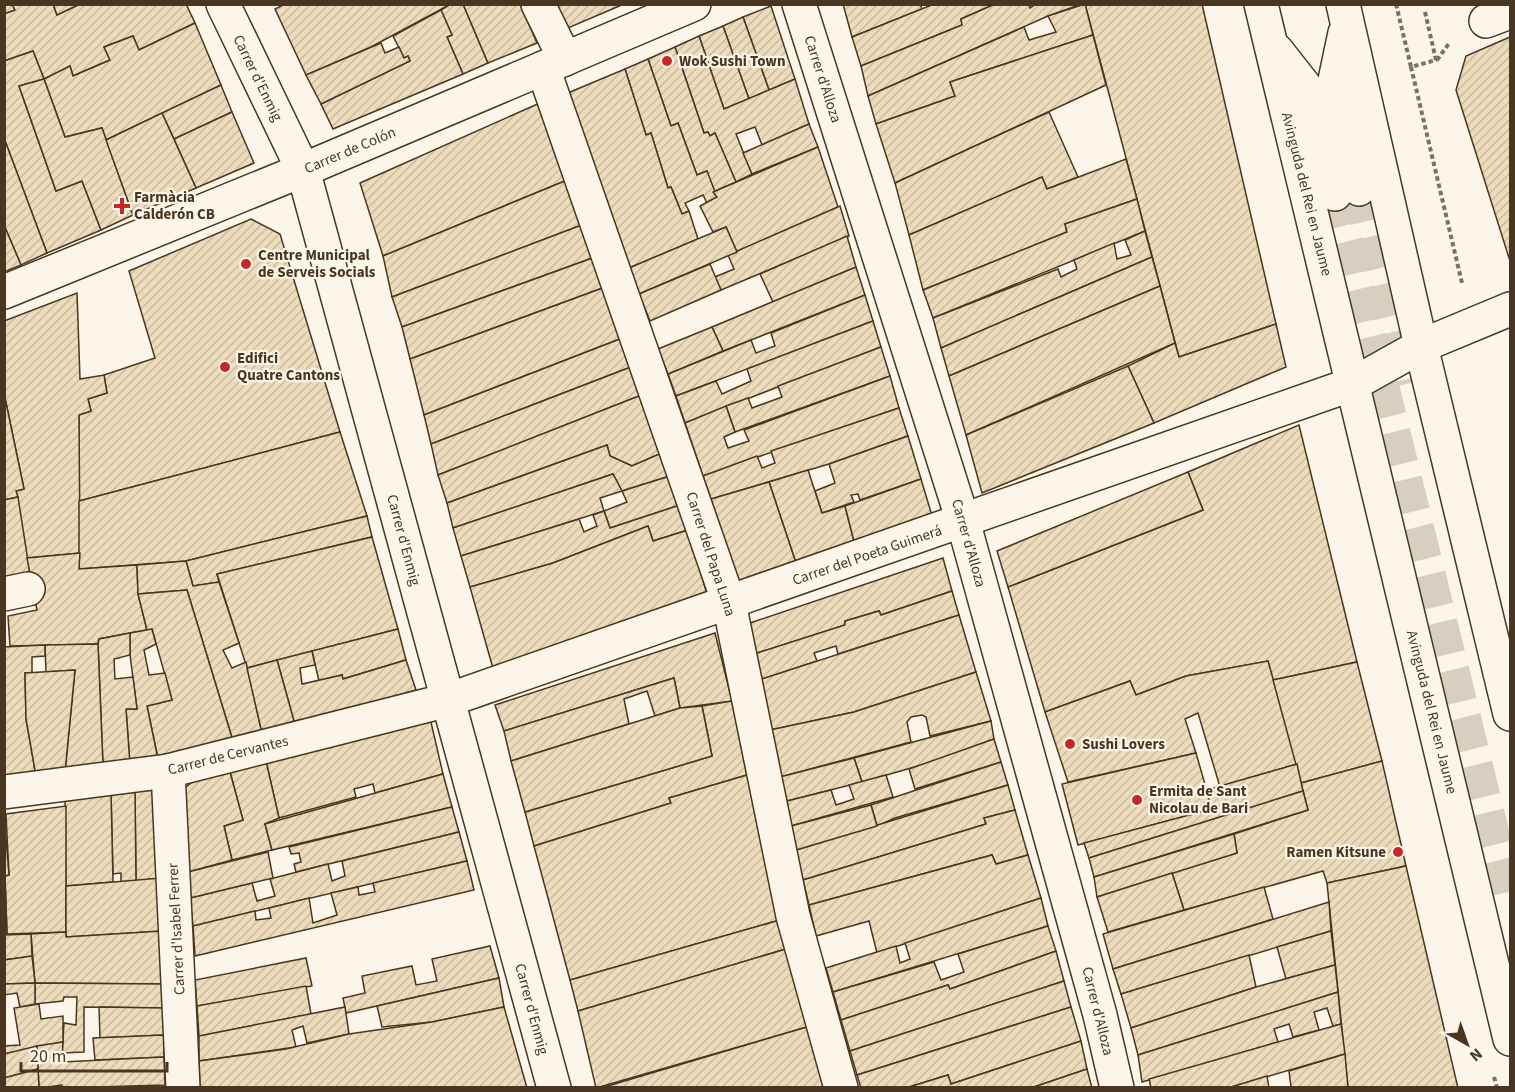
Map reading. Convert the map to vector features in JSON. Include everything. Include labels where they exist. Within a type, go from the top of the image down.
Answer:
[{"type":"street","name":"Carrer d'Enmig","points":[[223,4],[303,170],[554,1088]]},
{"type":"street","name":"Carrer del Papa Luna","points":[[538,4],[554,64],[729,603],[793,916],[841,1088]]},
{"type":"street","name":"Carrer de Colón","points":[[4,292],[303,170],[694,4]]},
{"type":"street","name":"Carrer d'Alloza","points":[[799,4],[963,521],[1100,1015],[1117,1088]]},
{"type":"street","name":"Avinguda del Rei en Jaume","points":[[1261,4],[1510,1039]]},
{"type":"street","points":[[1270,42],[1310,93],[1347,192],[1334,85],[1345,14]]},
{"type":"street","points":[[1345,14],[1421,346],[1510,714]]},
{"type":"street","points":[[1353,384],[1421,346],[1510,309]]},
{"type":"street","name":"Carrer del Poeta Guimerá","points":[[448,700],[1353,384]]},
{"type":"street","name":"Carrer de Cervantes","points":[[4,792],[168,771],[448,700]]},
{"type":"street","name":"Carrer d'Isabel Ferrer","points":[[168,771],[183,1088]]},
{"type":"path","points":[[1396,4],[1472,325]]},
{"type":"path","points":[[1411,67],[1436,60],[1425,12]]},
{"type":"building","points":[[4,4],[12,4],[15,10],[4,14]]},
{"type":"building","points":[[12,4],[53,4],[57,15],[80,4],[186,4],[195,23],[139,50],[133,36],[104,47],[110,60],[73,76],[70,66],[44,79],[33,51],[4,61],[4,14],[15,10]]},
{"type":"building","points":[[53,4],[80,4],[57,15]]},
{"type":"building","points":[[285,4],[451,4],[371,47],[306,75],[275,9]]},
{"type":"building","points":[[451,4],[463,4],[488,63],[463,74],[447,37],[452,35],[441,10]]},
{"type":"building","points":[[463,4],[520,4],[537,43],[488,63]]},
{"type":"building","points":[[549,4],[624,4],[568,28],[557,21]]},
{"type":"building","points":[[843,4],[920,4],[922,9],[852,37]]},
{"type":"building","points":[[934,4],[995,4],[961,19],[962,25],[861,66],[852,37]]},
{"type":"building","points":[[995,4],[1029,4],[1030,8],[1036,4],[1082,4],[1048,16],[868,96],[861,66],[962,25],[961,19]]},
{"type":"building","points":[[1085,4],[1202,4],[1276,324],[1179,357]]},
{"type":"building","points":[[1085,4],[1093,35],[950,82],[955,96],[876,124],[868,96],[1024,27],[1029,40],[1056,32],[1048,16]]},
{"type":"building","points":[[771,6],[795,79],[769,90],[743,17]]},
{"type":"building","points":[[441,10],[452,35],[447,37],[463,74],[333,129],[321,104],[410,61],[408,56],[404,58],[393,36]]},
{"type":"building","points":[[743,17],[769,90],[749,99],[723,26]]},
{"type":"building","points":[[195,23],[221,85],[106,140],[102,128],[65,137],[44,79],[70,66],[73,76],[110,60],[104,47],[133,36],[139,50]]},
{"type":"building","points":[[723,26],[749,99],[724,109],[699,36]]},
{"type":"building","points":[[1093,35],[1106,85],[895,183],[876,124],[955,96],[950,82]]},
{"type":"building","points":[[699,36],[724,109],[795,79],[809,124],[762,145],[755,127],[736,134],[752,174],[736,182],[715,133],[710,136],[708,132],[704,133],[675,47]]},
{"type":"building","points":[[1510,37],[1510,261],[1456,90],[1466,56]]},
{"type":"building","points":[[381,43],[385,53],[399,47],[404,58],[408,56],[410,61],[321,104],[306,75]]},
{"type":"building","points":[[675,47],[704,133],[708,132],[710,136],[715,133],[736,182],[713,192],[707,171],[697,175],[678,123],[671,126],[648,59]]},
{"type":"building","points":[[33,51],[44,79],[19,86],[56,191],[82,181],[101,230],[47,253],[4,138],[4,61]]},
{"type":"building","points":[[648,59],[671,126],[678,123],[697,175],[707,171],[717,197],[707,203],[703,195],[685,203],[689,211],[682,214],[671,187],[668,188],[651,133],[646,135],[625,69]]},
{"type":"building","points":[[625,69],[646,135],[651,133],[668,188],[671,187],[682,214],[689,211],[698,239],[629,268],[563,95]]},
{"type":"building","points":[[44,79],[65,137],[102,128],[133,215],[101,230],[82,181],[56,191],[19,86]]},
{"type":"building","points":[[221,85],[232,112],[174,139],[162,113]]},
{"type":"building","points":[[542,102],[572,178],[383,256],[360,183]]},
{"type":"building","points":[[232,112],[254,163],[196,188],[174,139]]},
{"type":"building","points":[[1049,112],[1078,177],[1047,189],[1042,177],[909,235],[895,183]]},
{"type":"building","points":[[162,113],[196,188],[133,215],[106,140]]},
{"type":"building","points":[[809,124],[818,147],[752,174],[743,153]]},
{"type":"building","points":[[4,138],[47,253],[21,265],[4,225]]},
{"type":"building","points":[[818,147],[838,207],[737,252],[726,227],[713,232],[700,206],[717,197],[713,192]]},
{"type":"building","points":[[1126,159],[1137,199],[1065,224],[1067,232],[923,290],[909,235],[1042,177],[1047,189]]},
{"type":"building","points":[[572,178],[587,223],[392,297],[383,256]]},
{"type":"building","points":[[1137,199],[1145,231],[933,318],[923,290],[1067,232],[1065,224]]},
{"type":"building","points":[[840,206],[849,236],[721,290],[715,277],[734,269],[728,255]]},
{"type":"building","name":"Edifici Quatre Cantons","points":[[251,219],[280,234],[340,432],[79,501],[79,415],[91,411],[88,399],[107,393],[104,375],[155,358],[129,271]]},
{"type":"building","points":[[587,223],[598,256],[402,327],[392,297]]},
{"type":"building","points":[[4,225],[21,265],[4,272]]},
{"type":"building","points":[[726,227],[737,252],[639,294],[629,268]]},
{"type":"building","points":[[1145,231],[1152,257],[941,348],[933,318],[1058,269],[1061,277],[1077,269],[1074,260],[1114,243],[1117,259],[1131,255],[1125,240]]},
{"type":"building","points":[[847,236],[856,267],[773,302],[760,274]]},
{"type":"building","points":[[598,256],[608,286],[410,359],[402,327]]},
{"type":"building","points":[[1152,257],[1160,286],[949,376],[941,348]]},
{"type":"building","points":[[710,264],[721,290],[650,321],[639,294]]},
{"type":"building","points":[[856,267],[865,295],[723,351],[712,327]]},
{"type":"building","points":[[608,286],[625,337],[424,415],[410,359]]},
{"type":"building","points":[[1160,286],[1175,343],[966,435],[949,376]]},
{"type":"building","points":[[77,293],[80,379],[104,375],[107,393],[88,399],[91,411],[79,415],[80,553],[27,558],[16,491],[24,489],[4,393],[4,321]]},
{"type":"building","points":[[865,295],[873,321],[676,396],[668,374],[751,340],[756,353],[775,346],[771,333]]},
{"type":"building","points":[[873,321],[881,347],[685,423],[676,396],[716,381],[722,394],[751,381],[747,369]]},
{"type":"building","points":[[1276,324],[1286,367],[1154,423],[1128,366],[1175,343],[1179,357]]},
{"type":"building","points":[[712,327],[723,351],[668,374],[658,349]]},
{"type":"building","points":[[625,337],[636,365],[431,444],[424,415]]},
{"type":"building","points":[[881,347],[890,376],[735,432],[726,406],[748,398],[752,408],[782,397],[778,386]]},
{"type":"building","points":[[636,365],[644,394],[438,475],[431,444]]},
{"type":"building","points":[[1128,366],[1154,423],[982,493],[966,435]]},
{"type":"building","points":[[890,376],[899,408],[703,476],[685,423],[726,406],[735,432],[724,437],[728,448],[749,441],[744,430]]},
{"type":"building","points":[[4,393],[24,489],[16,491],[18,497],[4,500]]},
{"type":"building","points":[[644,394],[664,452],[632,466],[610,456],[607,445],[447,503],[438,475]]},
{"type":"building","points":[[899,408],[908,436],[829,464],[711,499],[703,476],[757,456],[762,468],[775,463],[771,451]]},
{"type":"building","points":[[1299,425],[1357,662],[1273,680],[1268,661],[1186,676],[1136,695],[1130,681],[1045,712],[1008,587],[1203,510],[1188,472]]},
{"type":"building","points":[[340,432],[367,516],[186,561],[79,569],[79,501]]},
{"type":"building","points":[[908,436],[921,479],[860,500],[858,494],[851,495],[854,502],[822,513],[815,491],[835,483],[829,464]]},
{"type":"building","points":[[607,445],[610,456],[632,466],[664,452],[670,476],[622,491],[613,474],[453,528],[447,503]]},
{"type":"building","points":[[808,470],[822,513],[845,506],[857,553],[799,572],[769,482]]},
{"type":"building","points":[[1188,472],[1203,510],[1008,587],[997,551]]},
{"type":"building","points":[[613,474],[622,491],[600,498],[604,511],[461,556],[453,528]]},
{"type":"building","points":[[670,476],[680,505],[610,528],[604,511],[627,502],[622,491]]},
{"type":"building","points":[[921,479],[936,529],[857,553],[845,506]]},
{"type":"building","points":[[769,482],[799,572],[742,592],[711,499]]},
{"type":"building","points":[[18,497],[30,574],[4,579],[4,500]]},
{"type":"building","points":[[680,505],[688,530],[653,541],[648,526],[553,563],[470,587],[461,556],[579,519],[584,532],[597,526],[593,515],[604,511],[610,528]]},
{"type":"building","points":[[367,516],[372,537],[217,574],[219,582],[193,586],[186,561]]},
{"type":"building","points":[[648,526],[653,541],[688,530],[709,601],[494,672],[470,587],[553,563]]},
{"type":"building","points":[[372,537],[398,629],[247,668],[217,574]]},
{"type":"building","points":[[80,553],[79,569],[137,565],[138,594],[147,630],[99,639],[98,644],[10,646],[8,616],[37,610],[27,558]]},
{"type":"building","points":[[943,558],[952,591],[881,615],[879,611],[845,621],[845,625],[754,654],[747,624]]},
{"type":"building","points":[[186,561],[193,586],[219,582],[239,643],[223,650],[232,668],[246,662],[262,733],[233,741],[187,590],[138,594],[137,565]]},
{"type":"building","points":[[187,590],[233,741],[158,759],[147,706],[172,700],[152,629],[147,630],[138,594]]},
{"type":"building","points":[[952,591],[959,615],[838,654],[836,646],[814,653],[817,661],[759,680],[754,654],[845,625],[845,621],[879,611],[881,615]]},
{"type":"building","points":[[959,615],[976,672],[854,712],[770,730],[759,680]]},
{"type":"building","points":[[152,629],[156,644],[144,650],[149,675],[165,673],[172,700],[147,706],[158,759],[130,764],[126,709],[137,709],[130,655],[130,633]]},
{"type":"building","points":[[398,629],[406,660],[343,679],[342,675],[319,681],[312,651]]},
{"type":"building","points":[[130,633],[130,655],[114,659],[115,679],[133,677],[137,709],[126,709],[130,764],[103,765],[99,639]]},
{"type":"building","points":[[715,633],[732,701],[680,708],[674,678],[504,731],[495,705]]},
{"type":"building","points":[[98,644],[103,765],[65,772],[75,670],[46,672],[45,645]]},
{"type":"building","points":[[45,645],[45,656],[32,657],[32,673],[25,673],[26,719],[36,776],[4,779],[4,647]]},
{"type":"building","points":[[312,651],[315,665],[300,668],[302,684],[342,675],[343,679],[406,660],[416,690],[295,725],[277,660]]},
{"type":"building","points":[[277,660],[294,721],[262,733],[247,668]]},
{"type":"building","points":[[1268,661],[1297,764],[1220,787],[1198,713],[1185,719],[1196,753],[1068,782],[1045,712],[1130,681],[1136,695],[1186,676]]},
{"type":"building","points":[[1357,662],[1382,761],[1301,783],[1273,680]]},
{"type":"building","points":[[75,670],[65,772],[36,776],[26,719],[25,673]]},
{"type":"building","points":[[976,672],[991,721],[930,736],[926,717],[922,715],[911,717],[907,722],[911,742],[780,777],[770,730],[854,712]]},
{"type":"building","points":[[674,678],[680,708],[655,716],[647,691],[624,699],[629,724],[511,761],[504,731]]},
{"type":"building","points":[[732,701],[747,775],[669,798],[671,803],[534,846],[525,812],[712,756],[702,706]]},
{"type":"building","points":[[702,706],[712,756],[525,812],[511,761],[680,708]]},
{"type":"building","points":[[430,718],[443,774],[375,793],[373,784],[354,789],[356,797],[279,818],[266,761]]},
{"type":"building","points":[[991,721],[994,739],[932,762],[862,782],[854,758]]},
{"type":"building","points":[[994,739],[1001,762],[915,789],[909,769]]},
{"type":"building","name":"Ermita de Sant Nicolau de Bari","points":[[1196,753],[1212,809],[1078,845],[1062,784]]},
{"type":"building","points":[[854,758],[862,782],[787,801],[780,777]]},
{"type":"building","points":[[266,761],[279,818],[265,824],[272,850],[232,860],[224,826],[243,820],[230,772]]},
{"type":"building","points":[[1382,761],[1406,866],[1327,883],[1323,871],[1184,910],[1172,873],[1237,853],[1234,834],[1308,810],[1301,783]]},
{"type":"building","points":[[1001,762],[1008,785],[895,818],[877,826],[871,805]]},
{"type":"building","points":[[1297,764],[1303,791],[1089,858],[1084,843],[1212,809],[1206,790]]},
{"type":"building","points":[[230,772],[243,820],[224,826],[232,860],[188,872],[185,788],[197,778]]},
{"type":"building","points":[[443,774],[452,807],[272,850],[265,824]]},
{"type":"building","points":[[747,775],[780,920],[570,980],[534,846],[671,803],[669,798]]},
{"type":"building","points":[[886,775],[893,797],[791,826],[787,801],[831,790],[836,805],[854,799],[849,785]]},
{"type":"building","points":[[1008,785],[1015,810],[984,818],[986,824],[803,880],[796,850]]},
{"type":"building","points":[[157,790],[161,878],[136,881],[135,791]]},
{"type":"building","points":[[135,791],[136,881],[121,882],[121,873],[113,874],[111,793]]},
{"type":"building","points":[[1303,791],[1308,810],[1094,877],[1089,858]]},
{"type":"building","points":[[111,793],[113,882],[66,886],[65,796]]},
{"type":"building","points":[[871,805],[877,826],[796,850],[791,826]]},
{"type":"building","points":[[66,806],[66,932],[7,934],[5,876],[9,875],[6,814]]},
{"type":"building","points":[[452,807],[459,832],[296,872],[294,864],[301,862],[299,853],[291,854],[289,847]]},
{"type":"building","points":[[1015,810],[1028,855],[996,864],[992,855],[809,905],[803,880],[986,824],[984,818]]},
{"type":"building","points":[[4,814],[9,875],[5,876],[7,934],[4,935]]},
{"type":"building","points":[[459,832],[467,861],[193,926],[190,898],[252,883],[257,901],[275,896],[270,879],[328,864],[332,881],[345,876],[342,861]]},
{"type":"building","points":[[1234,834],[1237,853],[1097,897],[1094,877]]},
{"type":"building","points":[[268,852],[273,878],[190,898],[188,872]]},
{"type":"building","points":[[992,855],[996,864],[1028,855],[1041,898],[877,953],[869,921],[816,936],[809,905]]},
{"type":"building","points":[[467,861],[474,890],[195,956],[193,926],[255,911],[256,920],[271,918],[269,908],[309,898],[313,923],[337,915],[331,893],[358,887],[359,895],[375,892],[373,883]]},
{"type":"building","points":[[1406,866],[1458,1088],[1348,1088],[1327,883]]},
{"type":"building","points":[[1172,873],[1184,910],[1108,932],[1097,897]]},
{"type":"building","points":[[161,878],[162,931],[66,937],[66,886]]},
{"type":"building","points":[[1264,887],[1273,919],[1113,969],[1103,934]]},
{"type":"building","points":[[1041,898],[1048,926],[833,992],[826,968],[896,946],[900,963],[910,959],[905,943]]},
{"type":"building","points":[[1329,902],[1331,931],[1121,994],[1113,969]]},
{"type":"building","points":[[780,920],[786,949],[578,1011],[570,980]]},
{"type":"building","points":[[1048,926],[1056,951],[950,989],[948,985],[841,1020],[833,992],[934,962],[941,980],[964,972],[958,954]]},
{"type":"building","points":[[162,931],[163,984],[35,983],[31,934],[66,932],[66,937]]},
{"type":"building","points":[[1331,931],[1335,965],[1286,979],[1277,947]]},
{"type":"building","points":[[31,934],[32,956],[4,960],[4,935]]},
{"type":"building","points":[[490,946],[499,978],[346,1013],[343,998],[365,993],[362,976],[412,966],[416,985],[437,981],[432,959]]},
{"type":"building","points":[[786,949],[807,1027],[596,1088],[578,1011]]},
{"type":"building","points":[[1056,951],[1064,981],[850,1051],[841,1020],[948,985],[950,989]]},
{"type":"building","points":[[1249,955],[1256,987],[1131,1028],[1121,994]]},
{"type":"building","points":[[32,956],[35,983],[4,984],[4,960]]},
{"type":"building","points":[[306,958],[312,986],[197,1006],[195,980]]},
{"type":"building","points":[[1335,965],[1338,992],[1138,1055],[1131,1028],[1256,987]]},
{"type":"building","points":[[499,978],[504,1007],[432,1022],[382,1027],[377,1006]]},
{"type":"building","points":[[1064,981],[1071,1007],[857,1075],[850,1051]]},
{"type":"building","points":[[35,983],[163,984],[164,1008],[84,1007],[84,1052],[62,1053],[64,1023],[76,1025],[77,997],[64,997],[63,1001],[35,1004]]},
{"type":"building","points":[[35,983],[35,1004],[20,1007],[17,993],[4,995],[4,984]]},
{"type":"building","points":[[306,986],[311,1014],[199,1036],[197,1006]]},
{"type":"building","points":[[1338,992],[1341,1024],[1333,1026],[1327,1008],[1314,1012],[1319,1030],[1293,1037],[1289,1024],[1274,1029],[1278,1042],[1142,1082],[1138,1055]]},
{"type":"building","points":[[39,1004],[41,1019],[63,1016],[63,1042],[4,1054],[4,1046],[20,1045],[14,1008]]},
{"type":"building","points":[[99,1007],[164,1008],[164,1035],[100,1038]]},
{"type":"building","points":[[345,1007],[349,1034],[307,1043],[303,1026],[292,1030],[296,1047],[199,1061],[199,1036]]},
{"type":"building","points":[[504,1007],[527,1088],[200,1088],[199,1061],[286,1049],[349,1034],[432,1022]]},
{"type":"building","points":[[1071,1007],[1081,1041],[951,1084],[948,1075],[906,1088],[861,1088],[857,1075]]},
{"type":"building","points":[[1341,1024],[1345,1054],[1228,1088],[1151,1088],[1149,1079]]},
{"type":"building","points":[[807,1027],[825,1088],[601,1088]]},
{"type":"building","points":[[164,1035],[164,1057],[95,1060],[93,1038]]},
{"type":"building","points":[[1081,1041],[1087,1069],[1031,1088],[906,1088],[948,1075],[951,1084]]},
{"type":"building","points":[[63,1042],[62,1062],[164,1057],[165,1085],[62,1088],[62,1085],[39,1088],[37,1046]]},
{"type":"building","points":[[37,1046],[38,1069],[4,1078],[4,1054]]},
{"type":"building","points":[[1345,1054],[1348,1088],[1288,1088],[1291,1087],[1289,1071]]},
{"type":"building","points":[[38,1069],[39,1088],[4,1088],[4,1078]]},
{"type":"building","points":[[1087,1069],[1092,1088],[1031,1088]]},
{"type":"building","points":[[1267,1076],[1269,1088],[1228,1088]]},
{"type":"tunnel","points":[[1359,189],[1406,384]]},
{"type":"tunnel","points":[[1335,194],[1510,902]]},
{"type":"place","name":"Wok Sushi Town","points":[[667,61]]},
{"type":"place","name":"Farmàcia Calderón CB","points":[[122,206]]},
{"type":"place","name":"Centre Municipal de Serveis Socials","points":[[246,264]]},
{"type":"place","name":"Edifici Quatre Cantons","points":[[225,367]]},
{"type":"place","name":"Sushi Lovers","points":[[1070,744]]},
{"type":"place","name":"Ermita de Sant Nicolau de Bari","points":[[1137,800]]},
{"type":"place","name":"Ramen Kitsune","points":[[1398,852]]}]
